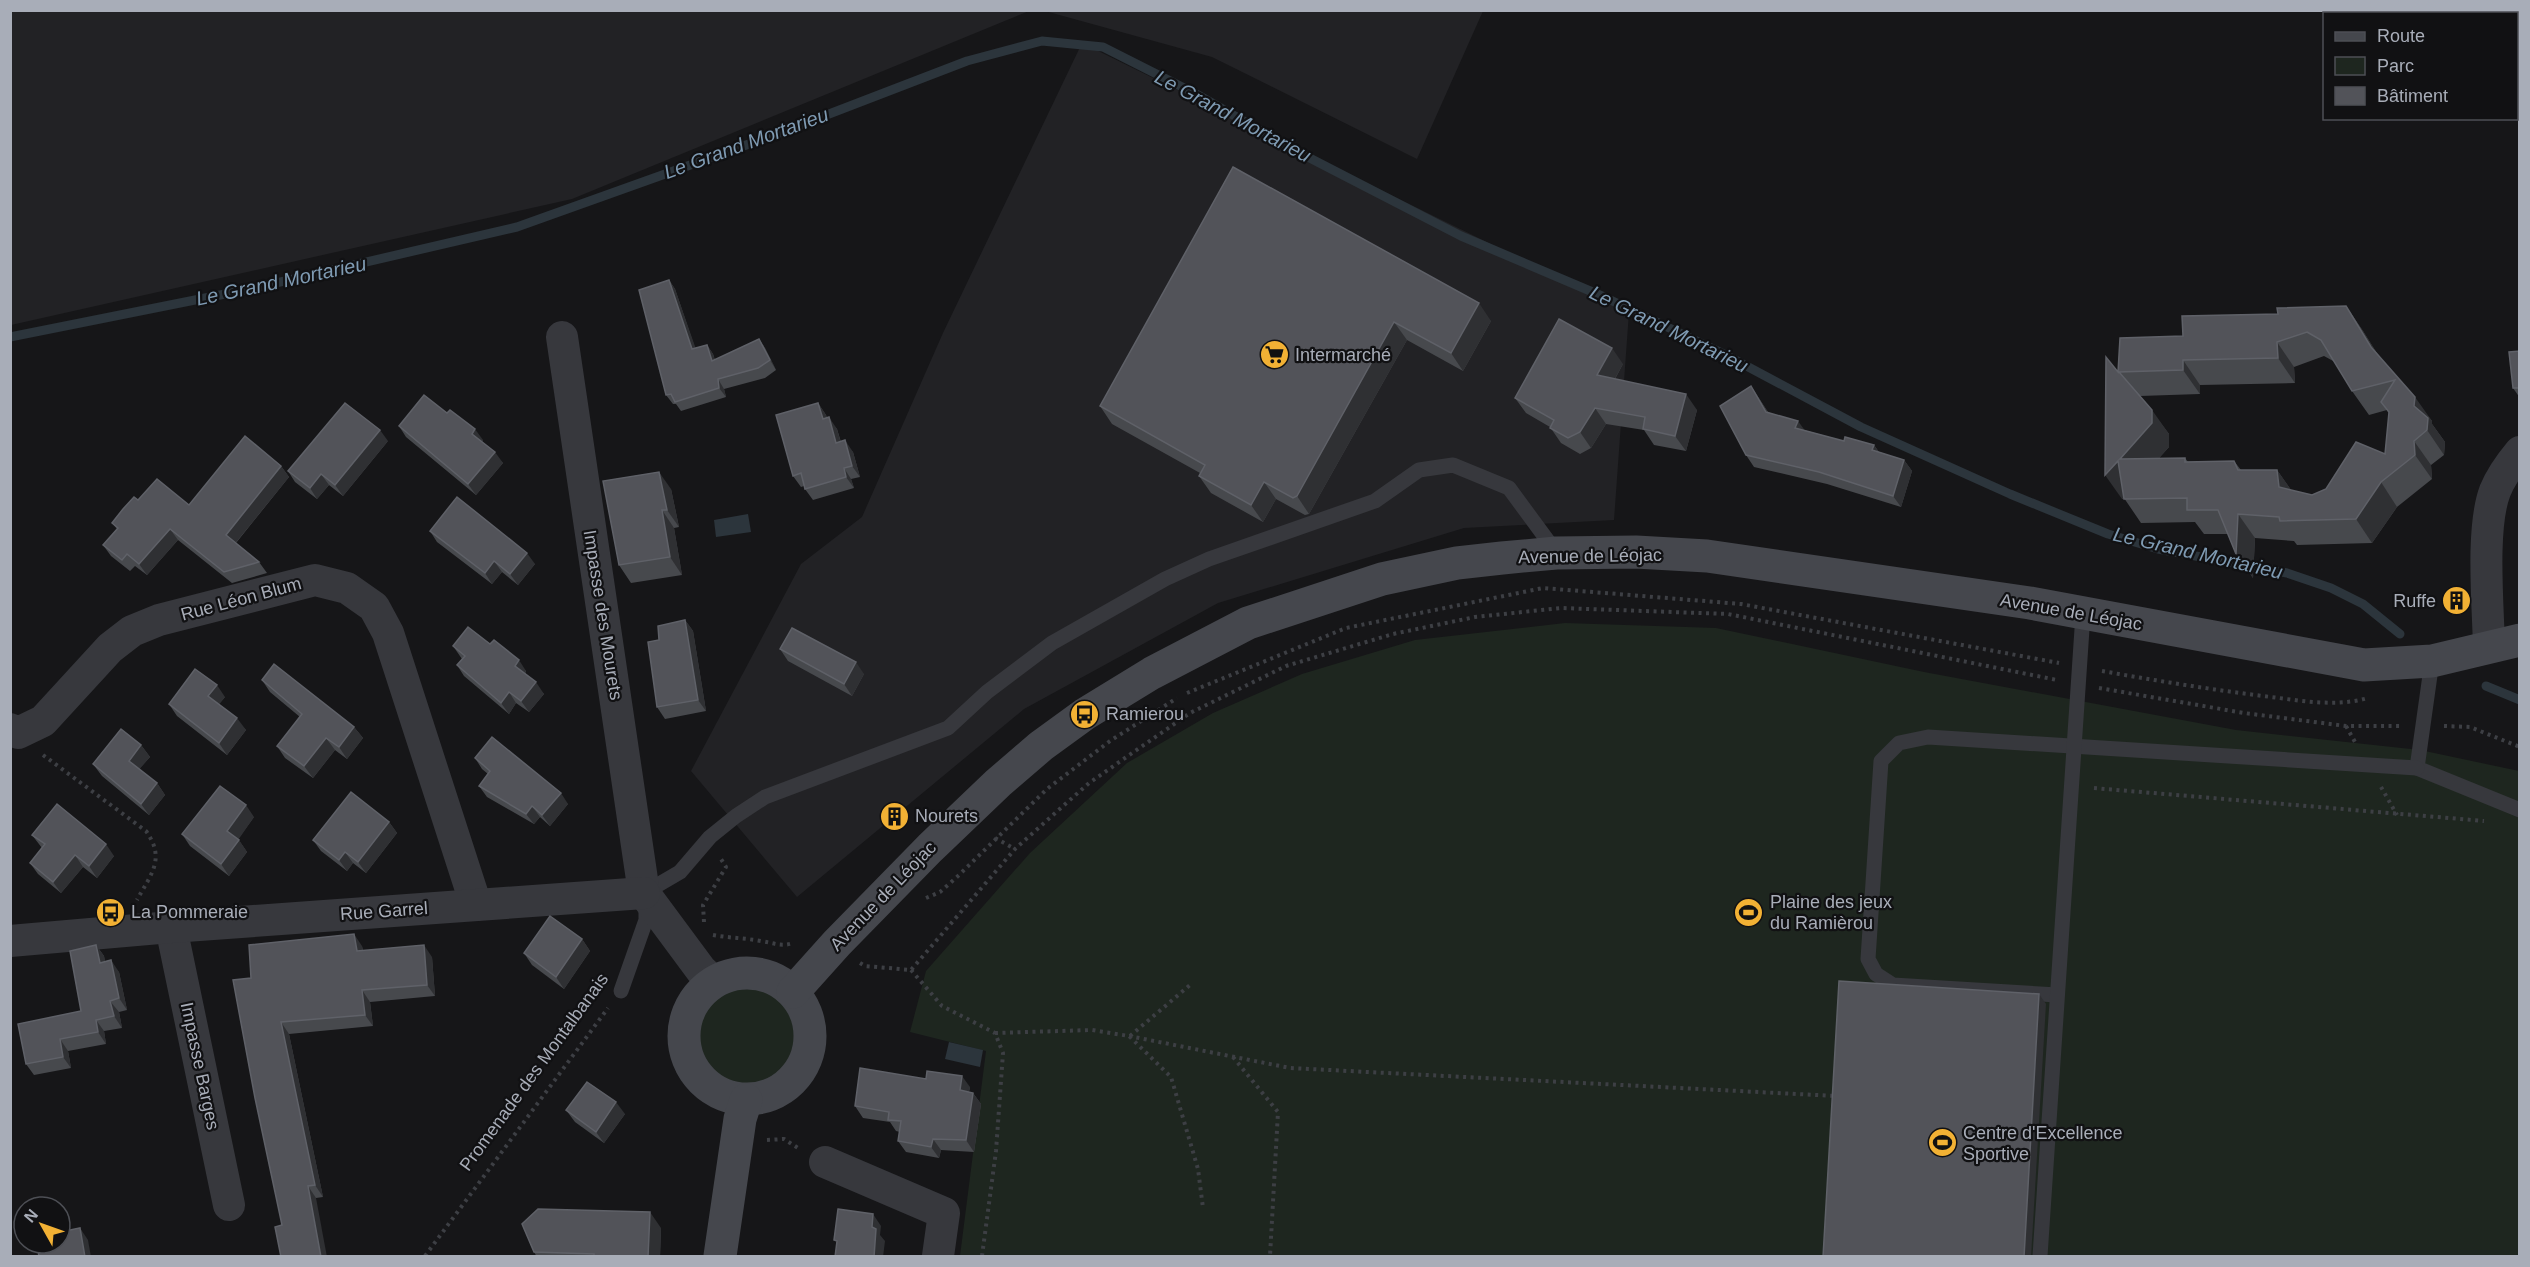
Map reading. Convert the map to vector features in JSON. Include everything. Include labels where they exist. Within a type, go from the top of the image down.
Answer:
[{"type":"main road","name":"Avenue de Léojac","points":[[793,992],[899,879],[998,783],[1067,727],[1152,673],[1248,623],[1382,579],[1457,563],[1556,553],[1636,552],[1707,556],[2030,603],[2364,665],[2432,661],[2504,643]]},
{"type":"main road","points":[[755,973],[776,979],[793,992],[804,1007],[810,1024],[811,1044],[806,1061],[796,1078],[782,1090],[765,1098],[746,1100],[726,1097],[708,1087],[694,1072],[685,1053],[683,1033],[688,1013],[698,995],[714,982],[734,974],[755,973]]},
{"type":"main road","points":[[720,1257],[740,1119],[746,1100]]},
{"type":"street","name":"Impasse des Mourets","points":[[562,337],[645,896]]},
{"type":"street","points":[[2504,643],[2488,526],[2495,491],[2506,468],[2520,452]]},
{"type":"street","name":"Rue Léon Blum","points":[[19,729],[44,721],[110,648],[132,631],[159,620],[315,580],[347,588],[374,607],[388,633],[476,905]]},
{"type":"street","name":"Rue Garrel","points":[[10,941],[476,905],[645,896]]},
{"type":"street","points":[[645,896],[701,970],[714,982]]},
{"type":"street","name":"Impasse Barges","points":[[171,927],[229,1205]]},
{"type":"street","points":[[825,1162],[944,1213],[938,1257]]},
{"type":"lane","points":[[645,896],[680,872],[710,837],[765,797],[948,728],[987,692],[1052,643],[1165,579],[1209,558],[1375,501],[1419,470],[1453,465],[1509,488],[1556,553]]},
{"type":"lane","points":[[2040,1257],[2083,614]]},
{"type":"lane","points":[[2417,768],[2432,661]]},
{"type":"lane","points":[[2057,995],[1893,985],[1876,974],[1868,959],[1881,761],[1899,743],[1928,737],[2417,768],[2520,810]]},
{"type":"lane","name":"Promenade des Montalbanais","points":[[621,991],[646,920],[645,896]]},
{"type":"path","points":[[923,900],[940,892],[1047,789],[1110,741],[1182,695],[1347,628],[1543,588],[1741,604],[2206,689],[2304,701],[2350,703],[2371,697]]},
{"type":"path","points":[[910,970],[1015,849],[1089,783],[1191,713],[1286,666],[1393,634],[1475,617],[1561,608],[1728,614],[2078,684],[2244,713],[2334,725],[2470,727],[2520,747]]},
{"type":"path","points":[[19,729],[51,762],[93,790],[146,831],[153,842],[156,855],[153,873],[134,905],[132,930]]},
{"type":"path","points":[[2072,786],[2490,822]]},
{"type":"path","points":[[710,837],[726,867],[703,905],[704,922],[712,935],[759,941],[783,947],[803,940]]},
{"type":"path","points":[[995,838],[1015,849]]},
{"type":"path","points":[[678,941],[704,922]]},
{"type":"path","points":[[864,953],[857,961],[865,966],[910,970],[942,1006],[995,1033],[1092,1030],[1290,1068],[1842,1096]]},
{"type":"path","points":[[1129,1036],[1190,985]]},
{"type":"path","name":"Promenade des Montalbanais","points":[[425,1257],[621,991]]},
{"type":"path","points":[[982,1257],[996,1151],[1003,1053],[995,1033]]},
{"type":"path","points":[[1129,1036],[1171,1077],[1198,1169],[1203,1208]]},
{"type":"path","points":[[1233,1057],[1278,1112],[1270,1257]]},
{"type":"shaded area","points":[[10,11],[1029,11],[572,199],[11,325]]},
{"type":"shaded area","points":[[1045,11],[1483,11],[1417,159],[1212,57]]},
{"type":"shaded area","points":[[1082,43],[1629,312],[1614,520],[1464,528],[1218,603],[1024,709],[797,897],[691,771],[801,564],[862,517],[943,333]]},
{"type":"shaded area","points":[[748,514],[751,532],[716,537],[714,520]]},
{"type":"shaded area","points":[[949,1042],[983,1050],[980,1067],[945,1059]]},
{"type":"green space","name":"Plaine des jeux du Ramièrou","points":[[1565,623],[1716,628],[1924,672],[2236,730],[2420,750],[2519,771],[2519,1256],[960,1256],[986,1051],[910,1032],[926,971],[1030,853],[1127,763],[1213,713],[1302,674],[1415,640]]},
{"type":"green space","points":[[747,987],[766,991],[781,1002],[792,1017],[796,1036],[792,1055],[781,1070],[766,1081],[747,1085],[728,1081],[713,1070],[702,1055],[698,1036],[702,1017],[713,1002],[728,991]]},
{"type":"building","name":"Intermarché","points":[[1233,167],[1479,303],[1451,353],[1394,322],[1297,496],[1293,498],[1264,482],[1251,505],[1199,476],[1205,465],[1100,406]]},
{"type":"building","points":[[669,280],[692,349],[707,345],[712,361],[759,339],[770,360],[758,368],[718,379],[719,388],[675,402],[671,394],[666,395],[639,290]]},
{"type":"building","points":[[2346,306],[2371,347],[2415,397],[2414,406],[2428,418],[2427,430],[2414,441],[2415,455],[2381,482],[2356,519],[2280,521],[2279,517],[2238,514],[2236,554],[2218,510],[2187,510],[2187,498],[2124,499],[2118,461],[2105,475],[2106,357],[2118,372],[2120,338],[2183,336],[2182,316],[2278,314],[2277,308]],"holes":[[[2307,332],[2321,340],[2352,391],[2395,380],[2381,402],[2389,412],[2385,454],[2356,442],[2326,489],[2312,495],[2279,487],[2277,470],[2238,470],[2234,461],[2185,462],[2185,458],[2120,459],[2152,423],[2152,410],[2119,372],[2183,370],[2183,360],[2278,358],[2277,342]]]},
{"type":"building","points":[[1559,319],[1612,348],[1597,375],[1686,394],[1675,436],[1643,429],[1645,417],[1595,408],[1580,432],[1568,438],[1550,428],[1554,420],[1515,398]]},
{"type":"building","points":[[2520,351],[2520,388],[2513,388],[2509,352]]},
{"type":"building","points":[[1751,386],[1766,412],[1798,421],[1795,428],[1844,441],[1845,437],[1874,445],[1872,450],[1904,460],[1893,496],[1819,472],[1746,455],[1720,406]]},
{"type":"building","points":[[424,395],[447,413],[450,410],[475,429],[472,434],[495,452],[468,484],[399,426]]},
{"type":"building","points":[[345,403],[380,430],[335,485],[321,474],[310,488],[288,471]]},
{"type":"building","points":[[818,403],[823,419],[829,417],[836,443],[845,440],[852,466],[844,468],[846,477],[805,489],[801,473],[793,476],[776,415]]},
{"type":"building","points":[[245,436],[281,466],[226,535],[259,562],[224,572],[170,529],[139,564],[127,554],[122,560],[103,545],[118,528],[112,523],[123,509],[134,497],[138,500],[157,479],[189,505]]},
{"type":"building","points":[[659,472],[667,510],[662,510],[670,557],[619,565],[603,481]]},
{"type":"building","points":[[457,497],[527,553],[510,574],[494,561],[485,573],[430,531]]},
{"type":"building","points":[[685,620],[698,700],[657,707],[648,642],[659,640],[658,626]]},
{"type":"building","points":[[468,627],[490,644],[494,640],[519,660],[515,666],[536,682],[521,701],[509,692],[501,703],[457,665],[465,656],[453,646]]},
{"type":"building","points":[[792,628],[856,662],[844,684],[780,649]]},
{"type":"building","points":[[274,664],[354,727],[339,747],[326,738],[304,766],[277,746],[302,714],[262,680]]},
{"type":"building","points":[[195,669],[217,685],[208,696],[237,718],[219,743],[169,704]]},
{"type":"building","points":[[121,729],[141,745],[129,761],[157,783],[141,804],[93,764]]},
{"type":"building","points":[[492,737],[561,793],[542,815],[532,806],[526,814],[479,786],[490,771],[475,758]]},
{"type":"building","points":[[220,786],[246,805],[227,831],[239,840],[221,864],[182,834]]},
{"type":"building","points":[[351,792],[389,822],[358,862],[345,852],[339,860],[313,840]]},
{"type":"building","points":[[57,804],[106,844],[89,866],[75,855],[53,882],[30,863],[45,844],[32,835]]},
{"type":"building","points":[[550,916],[582,939],[556,977],[524,953]]},
{"type":"building","points":[[354,934],[357,951],[424,945],[427,985],[362,990],[365,1015],[281,1022],[315,1185],[308,1186],[321,1257],[281,1257],[275,1227],[282,1225],[233,980],[251,978],[249,945]]},
{"type":"building","points":[[96,945],[100,963],[111,960],[119,998],[110,1001],[114,1016],[96,1020],[98,1032],[60,1039],[63,1057],[26,1064],[18,1024],[81,1011],[70,951]]},
{"type":"building","name":"Centre d'Excellence Sportive","points":[[1839,981],[2039,994],[2024,1257],[1823,1257]]},
{"type":"building","points":[[860,1068],[926,1079],[927,1071],[962,1076],[960,1090],[973,1093],[966,1140],[933,1139],[931,1147],[898,1141],[901,1121],[888,1120],[889,1112],[855,1106]]},
{"type":"building","points":[[587,1082],[616,1102],[596,1132],[566,1110]]},
{"type":"building","points":[[538,1209],[650,1212],[648,1257],[594,1257],[594,1254],[534,1252],[522,1224]]},
{"type":"building","points":[[838,1209],[873,1214],[872,1227],[876,1229],[874,1257],[835,1257],[837,1241],[834,1240]]},
{"type":"building","points":[[80,1228],[85,1257],[39,1257],[39,1255],[72,1255],[72,1230]]},
{"type":"waterway","name":"Le Grand Mortarieu","points":[[10,337],[250,289],[517,227],[777,134],[967,61],[1042,41],[1103,47],[1198,95],[1300,153],[1461,236],[1602,296],[1724,354],[1861,427],[2010,494],[2108,534],[2158,549],[2287,573],[2331,588],[2363,604],[2400,634]]},
{"type":"waterway","name":"Le Grand Mortarieu","points":[[2486,686],[2520,700]]},
{"type":"place","name":"Intermarché","points":[[1274,355]]},
{"type":"place","name":"Ruffe","points":[[2457,601]]},
{"type":"place","name":"Ramierou","points":[[1085,714]]},
{"type":"place","name":"Nourets","points":[[894,816]]},
{"type":"place","name":"La Pommeraie","points":[[110,912]]},
{"type":"place","name":"Plaine des jeux du Ramièrou","points":[[1749,912]]},
{"type":"place","name":"Centre d'Excellence Sportive","points":[[1942,1143]]}]
